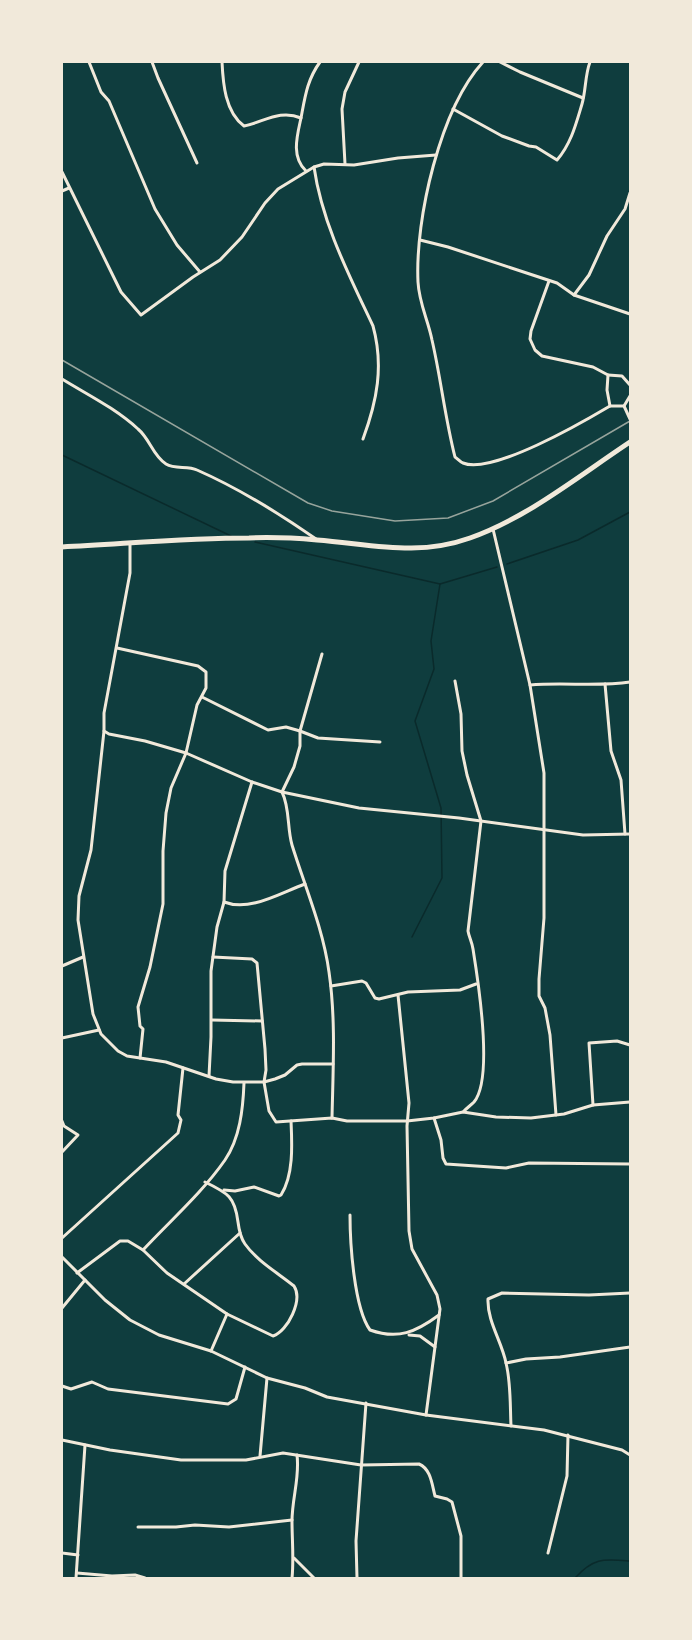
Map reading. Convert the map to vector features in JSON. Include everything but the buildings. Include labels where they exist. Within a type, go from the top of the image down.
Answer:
[{"type":"highway","points":[[62,547],[249,538],[317,540],[391,549],[419,549],[446,545],[493,529],[519,516],[630,442]]},
{"type":"street","points":[[89,62],[101,92],[111,106],[155,209],[177,245],[200,272]]},
{"type":"street","points":[[152,62],[197,163]]},
{"type":"street","points":[[222,62],[226,97],[236,118],[244,126],[263,118],[287,114],[301,118]]},
{"type":"street","points":[[306,171],[301,166],[296,143],[306,89],[311,75],[320,62]]},
{"type":"street","points":[[345,164],[342,110],[345,92],[358,62]]},
{"type":"street","points":[[483,62],[463,89],[436,155],[420,240],[418,283],[423,314],[432,339],[442,400],[455,457],[464,464],[490,463],[536,446],[610,406],[624,406]]},
{"type":"street","points":[[500,62],[583,98]]},
{"type":"street","points":[[453,109],[502,136],[536,147],[557,160],[567,149],[583,98],[590,62]]},
{"type":"street","points":[[62,172],[121,292],[141,315],[220,260],[242,237],[265,203],[278,189],[306,171],[324,164],[436,155]]},
{"type":"street","points":[[314,167],[315,179],[337,247],[373,326],[378,346],[379,373],[376,401],[363,439]]},
{"type":"street","points":[[62,191],[69,188]]},
{"type":"street","points":[[574,295],[589,275],[607,236],[625,209],[630,193]]},
{"type":"street","points":[[420,240],[557,283],[574,295],[630,314]]},
{"type":"street","points":[[549,281],[531,331],[530,339],[535,350],[542,356],[592,367],[608,375],[622,376],[630,385]]},
{"type":"street","points":[[608,375],[607,390],[610,406]]},
{"type":"street","points":[[62,379],[106,405],[138,428],[164,463],[170,466],[195,469],[288,520],[317,540]]},
{"type":"street","points":[[624,406],[630,396]]},
{"type":"street","points":[[624,406],[630,419]]},
{"type":"street","points":[[493,529],[530,685],[544,773],[544,918],[539,987],[550,1035],[556,1115]]},
{"type":"street","points":[[130,544],[130,573],[104,713],[91,850],[80,896],[78,920],[93,1014],[99,1030],[118,1051],[127,1056],[166,1062],[209,1076],[244,1083],[264,1082],[285,1075],[297,1065],[333,1064]]},
{"type":"street","points":[[117,648],[180,661],[203,669],[207,678],[202,697],[197,705],[186,753],[171,788],[166,813],[163,904],[150,967],[138,1007],[140,1026],[143,1029],[140,1058]]},
{"type":"street","points":[[282,792],[294,767],[302,740],[300,730],[322,654]]},
{"type":"street","points":[[455,681],[461,714],[462,751],[481,821],[468,931],[473,945],[484,1038],[482,1079],[474,1101],[463,1112]]},
{"type":"street","points":[[530,685],[630,682]]},
{"type":"street","points":[[605,684],[611,751],[621,780],[625,834]]},
{"type":"street","points":[[202,697],[268,730],[286,728],[300,730],[318,738],[380,742]]},
{"type":"street","points":[[104,731],[186,753],[252,782],[282,792],[358,808],[583,835],[630,834]]},
{"type":"street","points":[[209,1076],[212,1020],[211,971],[217,927],[224,902],[225,871],[252,782]]},
{"type":"street","points":[[282,792],[286,800],[291,842],[322,937],[331,986],[332,1118]]},
{"type":"street","points":[[224,902],[240,907],[305,884]]},
{"type":"street","points":[[62,966],[83,957]]},
{"type":"street","points":[[213,957],[255,960],[266,1070],[264,1082],[269,1111],[276,1122],[332,1118],[346,1121],[407,1121],[463,1112],[531,1118],[556,1115],[593,1105],[630,1102]]},
{"type":"street","points":[[331,986],[362,981],[366,983],[375,998],[379,999],[408,992],[452,992],[477,984]]},
{"type":"street","points":[[398,995],[409,1103],[407,1121],[409,1232],[412,1249],[437,1295],[439,1315],[426,1415]]},
{"type":"street","points":[[212,1020],[262,1021]]},
{"type":"street","points":[[62,1038],[99,1030]]},
{"type":"street","points":[[593,1105],[589,1043],[617,1041],[630,1044]]},
{"type":"street","points":[[62,1238],[178,1133],[181,1120],[178,1114],[183,1068]]},
{"type":"street","points":[[143,1250],[225,1159],[237,1132],[243,1106],[244,1083]]},
{"type":"street","points":[[434,1118],[446,1164],[506,1168],[529,1163],[630,1164]]},
{"type":"street","points":[[222,1190],[235,1191],[254,1187],[281,1195],[290,1165],[291,1120]]},
{"type":"street","points":[[62,1121],[64,1126],[78,1135],[62,1152]]},
{"type":"street","points":[[77,1273],[121,1240],[128,1241],[143,1250],[167,1273],[227,1314],[276,1336],[293,1315],[298,1292],[294,1286],[253,1253],[240,1233],[233,1200],[222,1190],[205,1182]]},
{"type":"street","points":[[350,1215],[356,1283],[364,1323],[370,1330],[396,1336],[407,1334],[425,1326],[439,1315]]},
{"type":"street","points":[[184,1284],[240,1233]]},
{"type":"street","points":[[62,1257],[130,1320],[159,1335],[211,1350],[267,1378],[305,1388],[327,1397],[426,1415],[544,1430],[622,1450],[630,1455]]},
{"type":"street","points":[[62,1308],[85,1280]]},
{"type":"street","points":[[511,1426],[510,1390],[506,1363],[489,1312],[488,1299],[502,1293],[589,1295],[630,1293]]},
{"type":"street","points":[[211,1350],[227,1314]]},
{"type":"street","points":[[407,1334],[420,1336],[436,1347]]},
{"type":"street","points":[[506,1363],[630,1347]]},
{"type":"street","points":[[62,1386],[71,1389],[92,1382],[108,1389],[228,1404],[236,1399],[245,1367]]},
{"type":"street","points":[[260,1456],[267,1378]]},
{"type":"street","points":[[357,1578],[356,1541],[366,1403]]},
{"type":"street","points":[[548,1553],[567,1476],[567,1435]]},
{"type":"street","points":[[62,1440],[181,1460],[246,1460],[283,1454],[361,1465],[424,1466],[435,1496],[447,1498],[452,1502],[461,1536],[461,1578]]},
{"type":"street","points":[[76,1578],[85,1445]]},
{"type":"street","points":[[292,1578],[294,1558],[292,1520],[299,1470],[297,1455]]},
{"type":"street","points":[[138,1527],[195,1525],[229,1527],[292,1520]]},
{"type":"street","points":[[62,1553],[78,1555]]},
{"type":"street","points":[[294,1558],[314,1578]]},
{"type":"street","points":[[77,1573],[135,1575],[146,1578]]},
{"type":"waterway","points":[[62,455],[231,536]]},
{"type":"waterway","points":[[507,564],[578,540],[630,512]]},
{"type":"waterway","points":[[255,542],[440,584],[497,567]]},
{"type":"waterway","points":[[412,937],[442,878],[441,808],[415,721],[434,669],[431,641],[440,584]]},
{"type":"waterway","points":[[575,1578],[588,1566],[600,1561],[630,1561]]},
{"type":"railway","points":[[62,360],[308,503],[332,511],[395,521],[448,518],[493,501],[630,421]]}]
